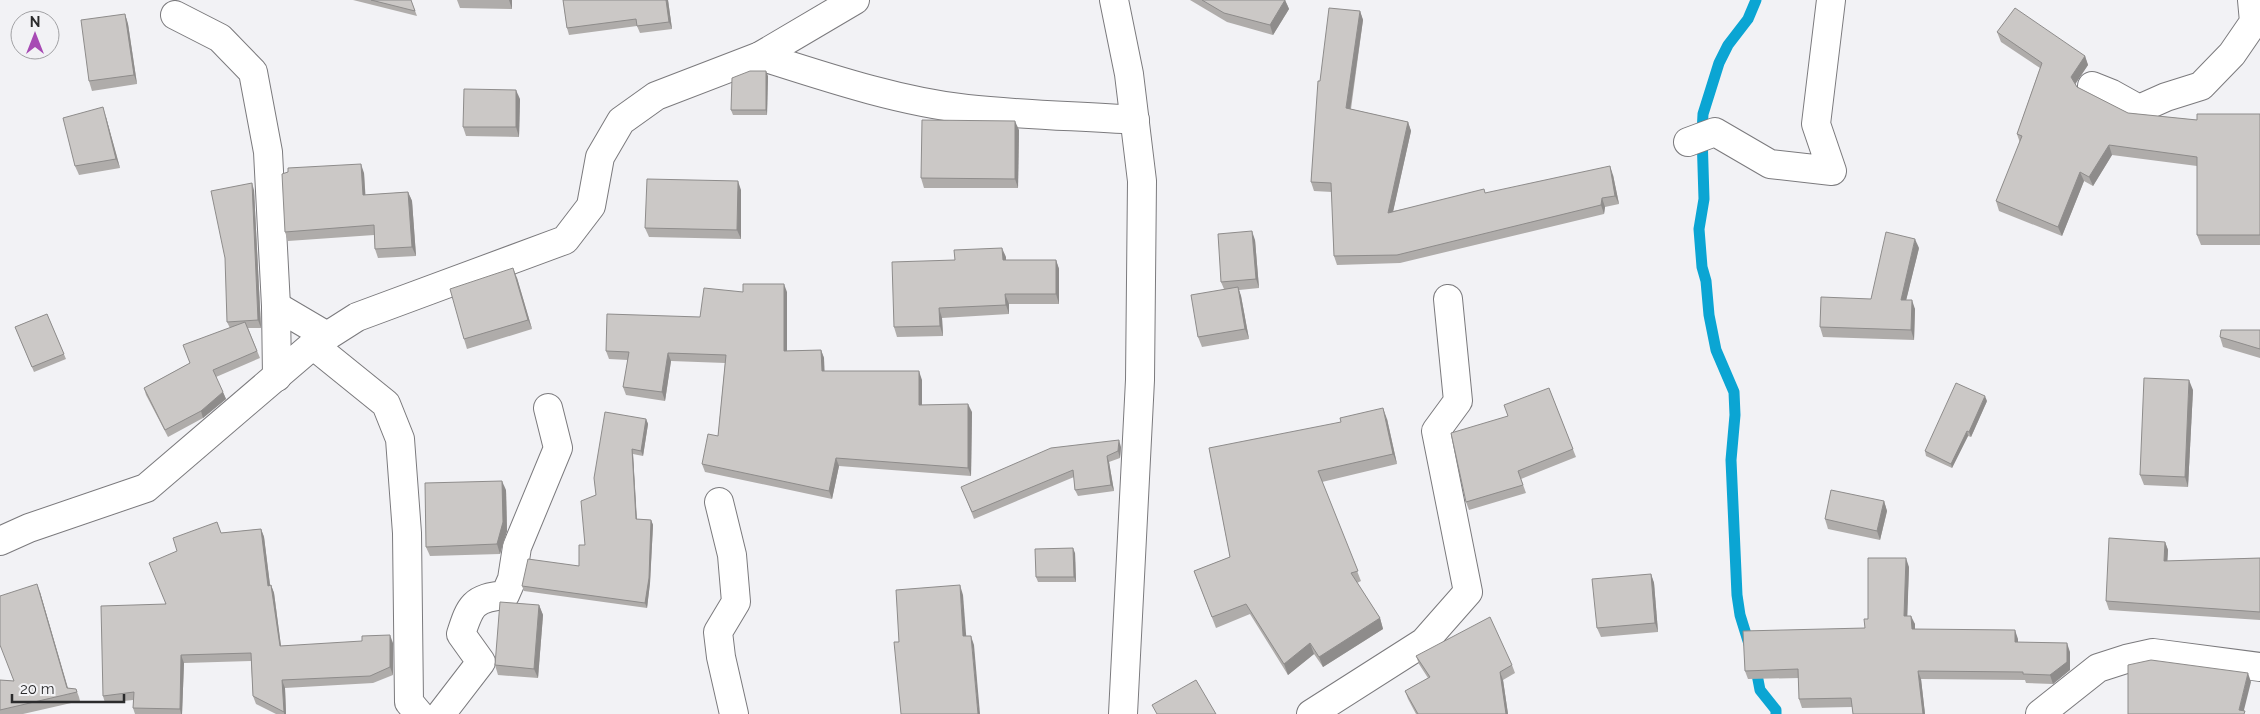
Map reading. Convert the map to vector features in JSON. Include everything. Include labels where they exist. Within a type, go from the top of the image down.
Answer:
[{"type":"street","points":[[0,541],[29,528],[146,488],[320,340],[357,318],[565,240],[590,206],[600,156],[621,121],[656,96],[760,56],[855,0]]},
{"type":"street","points":[[1114,0],[1129,74],[1142,181],[1140,380],[1123,714]]},
{"type":"street","points":[[1688,142],[1715,132],[1770,164],[1832,171],[1816,124],[1831,0]]},
{"type":"street","points":[[2092,86],[2112,94],[2139,109],[2166,97],[2201,86],[2232,54],[2254,22],[2252,0]]},
{"type":"street","points":[[176,16],[220,38],[253,72],[268,152],[276,306],[277,376]]},
{"type":"street","points":[[760,56],[823,76],[893,94],[966,109],[1135,120]]},
{"type":"street","points":[[1311,714],[1424,642],[1468,592],[1436,431],[1458,401],[1448,299]]},
{"type":"street","points":[[276,306],[320,340],[386,404],[400,439],[407,532],[409,702],[419,714]]},
{"type":"street","points":[[440,714],[481,662],[461,634],[470,609],[488,596],[505,595],[512,579],[517,547],[558,448],[548,408]]},
{"type":"street","points":[[719,502],[732,556],[736,602],[718,632],[721,657],[734,714]]},
{"type":"street","points":[[2040,714],[2098,668],[2153,653],[2260,667]]},
{"type":"building","points":[[371,0],[411,0],[415,11]]},
{"type":"building","points":[[563,0],[666,0],[669,22],[637,26],[636,19],[567,28]]},
{"type":"building","points":[[1202,0],[1285,0],[1270,25],[1224,13]]},
{"type":"building","points":[[1329,8],[1360,11],[1346,108],[1408,122],[1388,213],[1484,189],[1485,193],[1610,166],[1615,196],[1602,198],[1601,205],[1397,255],[1334,256],[1331,183],[1311,182],[1318,81],[1320,81]]},
{"type":"building","points":[[2015,8],[2085,56],[2071,77],[2077,87],[2128,113],[2197,120],[2197,114],[2260,114],[2260,235],[2197,235],[2197,157],[2109,145],[2089,177],[2080,172],[2058,227],[1996,201],[2022,136],[2017,134],[2042,63],[1997,32]]},
{"type":"building","points":[[125,14],[134,75],[89,81],[81,20]]},
{"type":"building","points":[[750,71],[766,71],[766,110],[731,110],[732,78]]},
{"type":"building","points":[[464,89],[516,90],[516,127],[463,127]]},
{"type":"building","points":[[103,107],[116,159],[75,166],[63,118]]},
{"type":"building","points":[[922,120],[1015,121],[1015,179],[921,178]]},
{"type":"building","points":[[361,164],[363,195],[408,192],[412,247],[375,249],[374,225],[285,232],[282,174],[288,172],[288,168]]},
{"type":"building","points":[[647,179],[738,181],[737,230],[645,228]]},
{"type":"building","points":[[252,183],[258,320],[227,322],[225,258],[211,191]]},
{"type":"building","points":[[1252,231],[1256,279],[1221,282],[1218,234]]},
{"type":"building","points":[[1886,232],[1915,239],[1901,300],[1912,300],[1911,330],[1820,327],[1821,297],[1871,299]]},
{"type":"building","points":[[1002,248],[1003,260],[1056,260],[1056,294],[1005,294],[1006,305],[939,308],[940,326],[894,327],[892,262],[955,260],[954,250]]},
{"type":"building","points":[[513,268],[528,320],[464,339],[450,289]]},
{"type":"building","points":[[743,284],[784,284],[784,351],[821,350],[822,371],[919,371],[919,405],[968,404],[968,468],[836,458],[829,491],[702,464],[708,434],[718,436],[726,355],[668,353],[662,392],[623,387],[629,352],[606,351],[607,314],[700,317],[704,288],[743,292]]},
{"type":"building","points":[[1238,287],[1245,329],[1198,337],[1191,295]]},
{"type":"building","points":[[47,314],[64,354],[32,367],[15,327]]},
{"type":"building","points":[[245,322],[257,351],[213,370],[223,392],[201,411],[165,430],[144,388],[190,363],[183,345]]},
{"type":"building","points":[[2221,330],[2260,330],[2260,349],[2220,337]]},
{"type":"building","points":[[2144,378],[2189,380],[2185,477],[2140,475]]},
{"type":"building","points":[[1956,383],[1985,396],[1969,432],[1967,431],[1951,464],[1925,451]]},
{"type":"building","points":[[1549,388],[1573,449],[1518,471],[1523,485],[1466,502],[1451,433],[1508,416],[1504,405]]},
{"type":"building","points":[[1383,408],[1393,454],[1318,471],[1358,571],[1351,573],[1380,618],[1319,657],[1310,643],[1284,664],[1246,604],[1212,617],[1194,571],[1230,557],[1209,448],[1341,422],[1340,418]]},
{"type":"building","points":[[605,412],[646,419],[641,451],[632,449],[636,519],[651,520],[649,578],[645,603],[522,586],[528,559],[579,566],[579,545],[585,545],[581,501],[596,495],[594,478]]},
{"type":"building","points":[[1119,440],[1118,451],[1107,456],[1111,485],[1075,490],[1073,470],[972,512],[961,487],[1051,448]]},
{"type":"building","points":[[502,481],[503,522],[497,544],[426,547],[425,483]]},
{"type":"building","points":[[1831,490],[1884,501],[1877,531],[1825,519]]},
{"type":"building","points":[[217,522],[221,533],[261,529],[268,586],[271,585],[280,646],[362,641],[362,636],[390,635],[390,667],[370,676],[282,680],[284,712],[253,696],[251,653],[181,655],[180,709],[133,708],[134,692],[103,696],[101,606],[166,604],[149,563],[177,551],[173,538]]},
{"type":"building","points":[[2109,538],[2165,542],[2164,561],[2260,558],[2260,612],[2106,601]]},
{"type":"building","points":[[1073,548],[1074,577],[1036,577],[1035,549]]},
{"type":"building","points":[[1868,558],[1906,558],[1904,616],[1911,616],[1912,629],[2015,630],[2015,642],[2067,643],[2067,662],[2050,675],[2023,674],[2023,672],[1918,671],[1923,714],[1853,714],[1851,698],[1799,699],[1798,669],[1745,671],[1743,631],[1865,628],[1864,619],[1868,619]]},
{"type":"building","points":[[1651,574],[1655,623],[1597,628],[1592,579]]},
{"type":"building","points":[[37,584],[67,688],[76,689],[77,692],[0,710],[0,680],[14,681],[0,645],[0,596]]},
{"type":"building","points":[[960,585],[963,636],[971,636],[978,714],[901,714],[894,642],[899,642],[896,590]]},
{"type":"building","points":[[500,602],[539,605],[534,669],[495,665]]},
{"type":"building","points":[[1490,617],[1512,665],[1500,672],[1506,714],[1418,714],[1405,691],[1430,677],[1416,656]]},
{"type":"building","points":[[2151,660],[2248,673],[2239,710],[2245,711],[2244,714],[2128,714],[2128,665]]},
{"type":"building","points":[[1196,680],[1216,714],[1157,714],[1152,705]]},
{"type":"waterway","points":[[1749,644],[1740,615],[1737,595],[1731,460],[1735,415],[1734,392],[1716,350],[1709,315],[1706,281],[1702,267],[1699,229],[1704,199],[1703,114],[1719,63],[1728,45],[1748,19],[1756,0]]},
{"type":"waterway","points":[[1755,664],[1760,690],[1776,710],[1776,714]]}]
